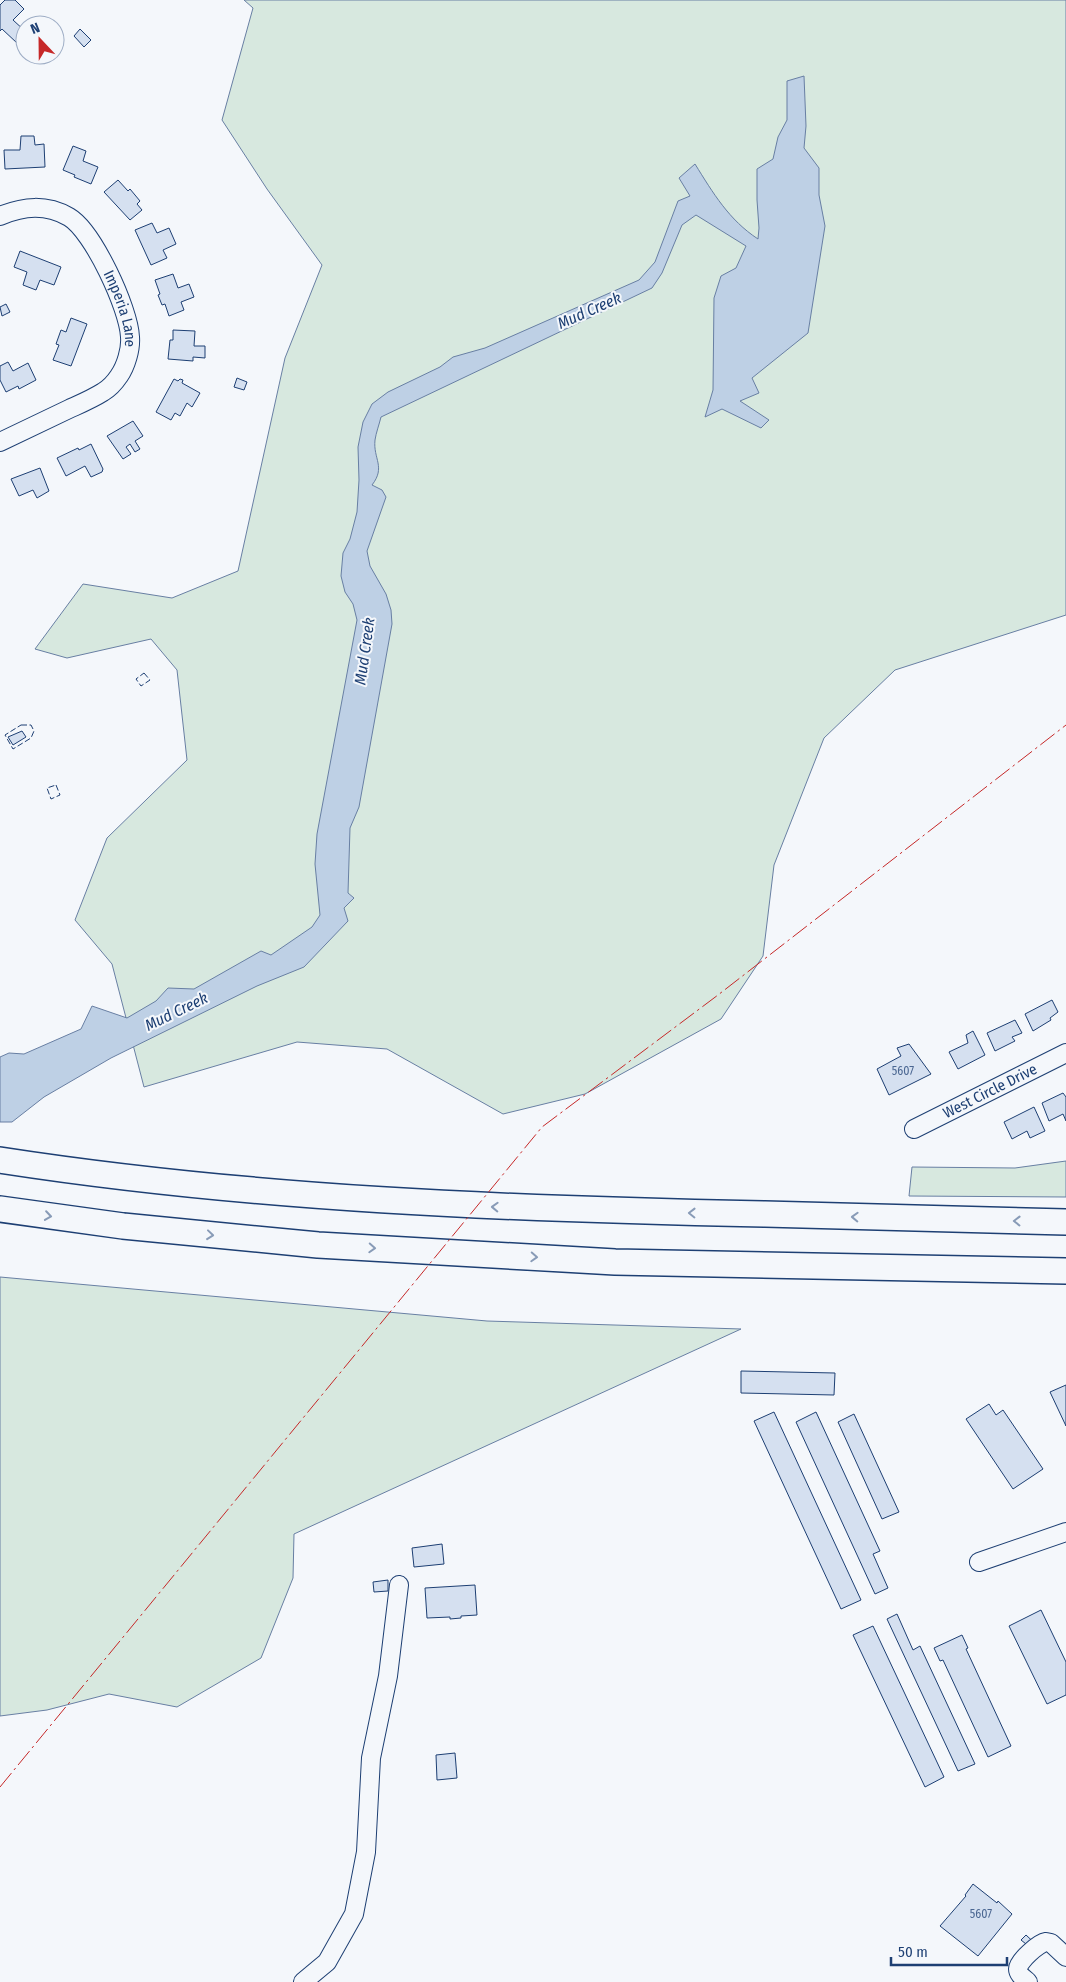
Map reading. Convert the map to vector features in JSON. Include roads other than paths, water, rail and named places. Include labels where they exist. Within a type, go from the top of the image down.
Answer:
[{"type":"highway","points":[[0,1160],[208,1186],[331,1197],[474,1206],[635,1212],[1066,1222]]},
{"type":"highway","points":[[0,1209],[123,1226],[328,1246],[615,1262],[1066,1271]]},
{"type":"street","name":"Imperia Lane","points":[[0,216],[16,210],[41,207],[52,209],[71,218],[90,237],[120,298],[128,320],[130,338],[127,358],[119,376],[104,392],[0,442]]},
{"type":"street","name":"West Circle Drive","points":[[914,1129],[1066,1053]]},
{"type":"street","points":[[979,1562],[1066,1532]]},
{"type":"street","points":[[304,1982],[327,1962],[354,1914],[366,1852],[371,1758],[388,1676],[399,1585]]},
{"type":"street","points":[[1028,1982],[1020,1974],[1019,1965],[1037,1946],[1046,1942],[1051,1943],[1066,1957]]},
{"type":"water","name":"Mud Creek","points":[[804,76],[806,126],[804,148],[819,168],[819,195],[825,226],[808,333],[752,378],[759,393],[740,401],[769,420],[761,428],[722,409],[705,417],[713,390],[714,298],[721,276],[736,268],[746,246],[696,215],[682,225],[662,273],[652,288],[381,417],[375,440],[379,468],[372,485],[382,490],[386,497],[367,551],[370,566],[386,594],[391,610],[392,624],[359,807],[350,828],[348,893],[354,898],[344,908],[348,921],[304,967],[257,986],[111,1058],[44,1097],[12,1122],[0,1122],[0,1057],[9,1053],[24,1054],[81,1029],[92,1006],[127,1018],[156,1001],[168,988],[194,989],[261,951],[271,955],[312,927],[320,915],[315,864],[317,834],[357,620],[353,604],[345,592],[341,576],[343,553],[350,539],[357,512],[359,480],[358,447],[363,422],[372,404],[388,392],[440,367],[453,357],[485,348],[639,280],[655,262],[678,201],[690,196],[679,178],[695,164],[730,215],[758,239],[757,169],[773,159],[778,137],[787,120],[787,81]]}]
